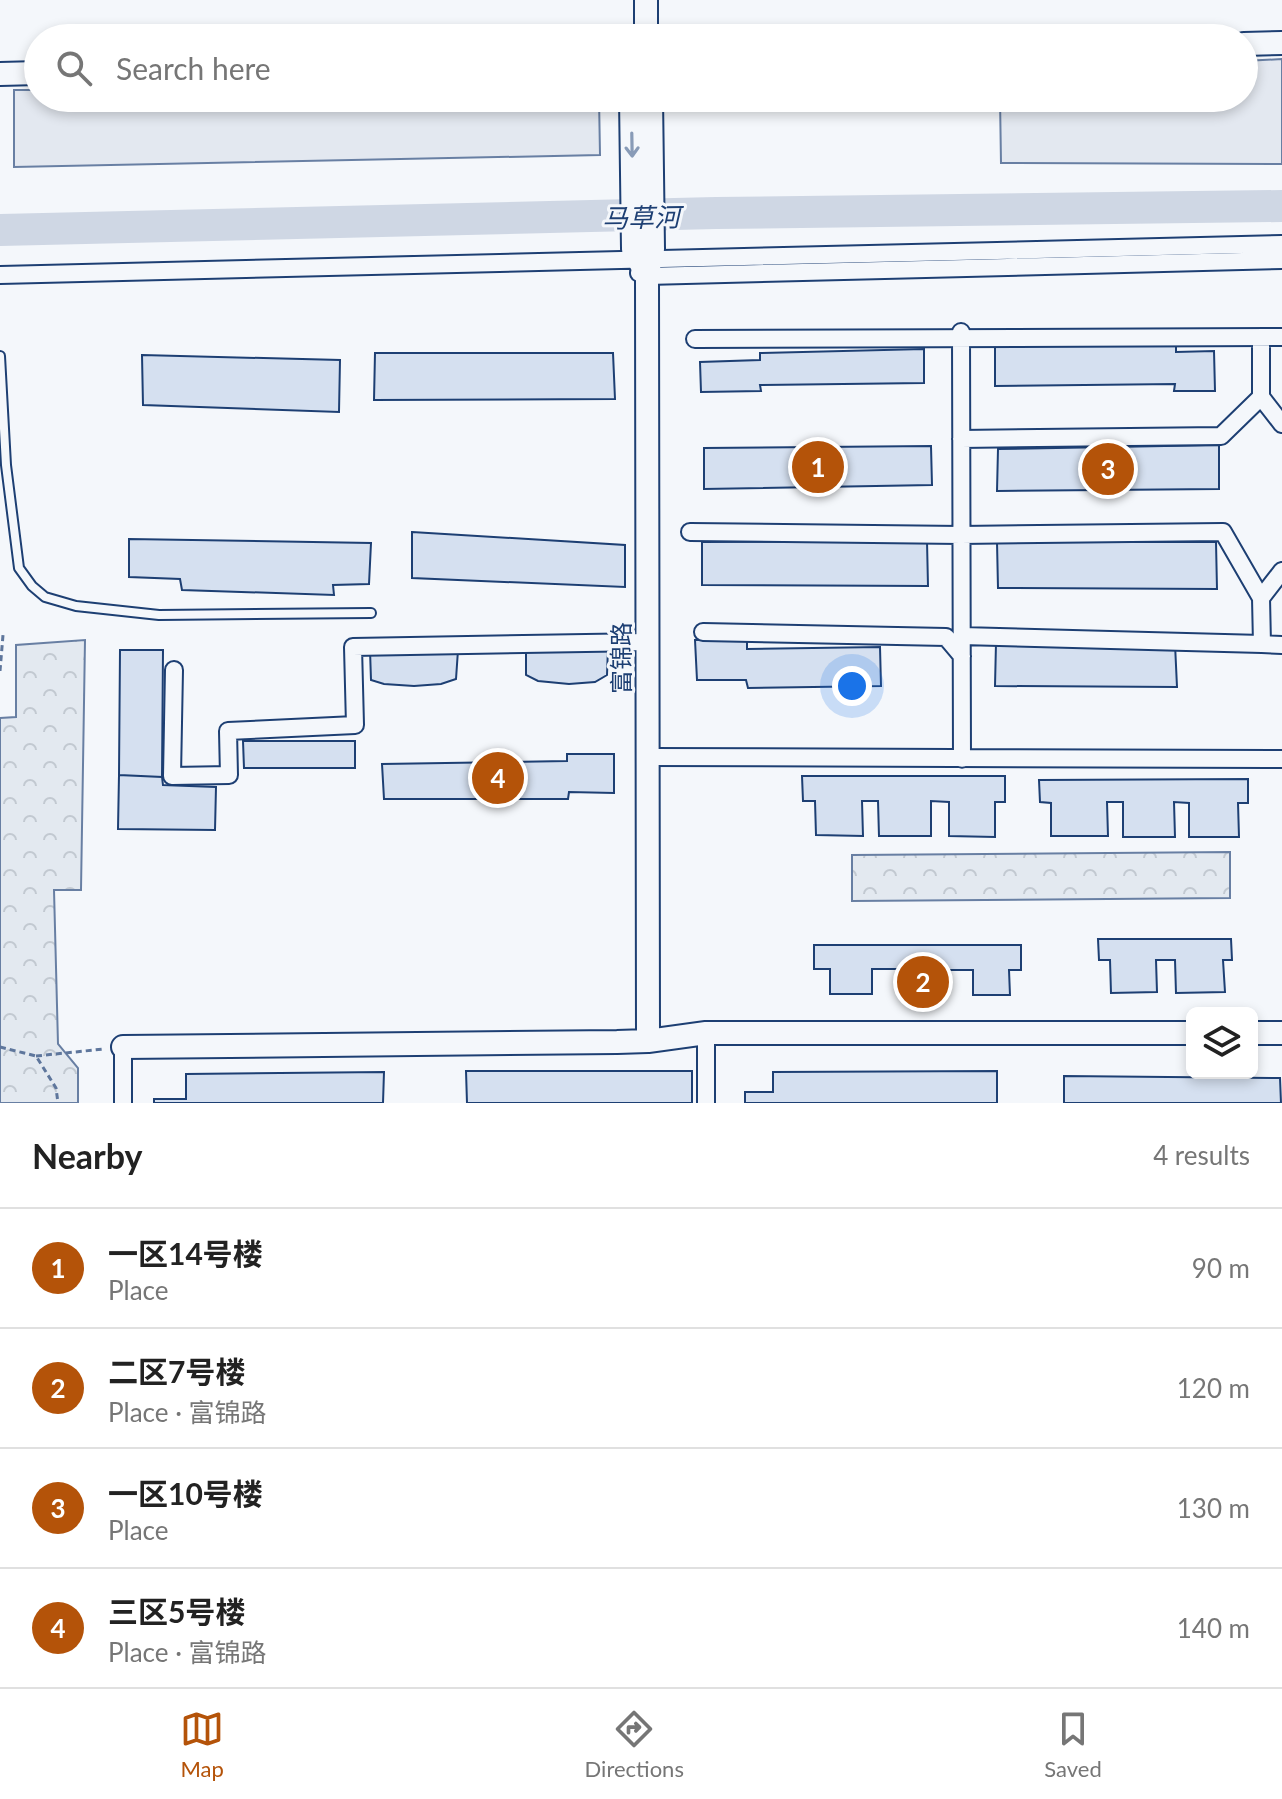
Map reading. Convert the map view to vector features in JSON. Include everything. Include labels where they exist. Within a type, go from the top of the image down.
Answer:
[{"type":"street","points":[[646,0],[646,24]]},
{"type":"street","points":[[1258,44],[1282,43]]},
{"type":"street","points":[[0,74],[24,73]]},
{"type":"street","name":"富锦路","points":[[633,112],[643,193],[645,259],[648,1041]]},
{"type":"street","name":"富锦路","points":[[643,193],[650,112]]},
{"type":"street","points":[[0,275],[1282,244]]},
{"type":"street","points":[[645,259],[1282,260]]},
{"type":"street","points":[[961,335],[962,759]]},
{"type":"street","points":[[695,339],[961,335],[1282,337]]},
{"type":"street","points":[[1261,337],[1261,397],[1282,424]]},
{"type":"street","points":[[961,439],[1221,436],[1261,397]]},
{"type":"street","points":[[690,532],[961,535],[1223,532],[1261,598],[1262,644]]},
{"type":"street","points":[[1261,598],[1282,571]]},
{"type":"street","points":[[703,632],[946,637],[962,656]]},
{"type":"street","points":[[962,636],[1282,645]]},
{"type":"street","points":[[174,670],[172,776],[229,775],[228,731],[355,725],[353,647],[648,642]]},
{"type":"street","points":[[648,757],[1282,759]]},
{"type":"street","points":[[706,1033],[706,1103]]},
{"type":"street","points":[[123,1103],[123,1047],[648,1041],[706,1033],[1186,1033]]},
{"type":"street","points":[[1258,1033],[1282,1033]]},
{"type":"lane","points":[[0,356],[3,465],[19,568],[45,597],[76,606],[159,615],[371,613]]},
{"type":"path","points":[[0,671],[3,635]]},
{"type":"path","points":[[0,1047],[36,1056],[123,1047]]},
{"type":"path","points":[[36,1056],[56,1088],[58,1103]]},
{"type":"green space","points":[[85,640],[81,890],[54,890],[58,1044],[78,1068],[78,1103],[0,1103],[0,718],[16,717],[16,645]]},
{"type":"green space","points":[[1230,852],[1230,898],[852,901],[852,855]]},
{"type":"shaded area","points":[[1282,59],[1282,164],[1001,163],[1000,112],[1258,112],[1258,60]]},
{"type":"shaded area","points":[[14,90],[24,90],[24,112],[599,112],[600,155],[14,167]]},
{"type":"building","points":[[1176,342],[1176,352],[1214,351],[1215,391],[1174,391],[1175,384],[995,386],[995,345]]},
{"type":"building","points":[[924,349],[924,383],[760,385],[761,391],[701,392],[700,362],[760,360],[760,353]]},
{"type":"building","points":[[375,353],[613,353],[615,399],[374,400]]},
{"type":"building","points":[[142,355],[340,360],[339,412],[143,405]]},
{"type":"building","points":[[1219,445],[1219,489],[997,491],[998,449]]},
{"type":"building","points":[[931,446],[932,485],[704,489],[704,448]]},
{"type":"building","points":[[412,532],[625,545],[625,587],[412,578]]},
{"type":"building","points":[[129,539],[371,543],[369,584],[333,585],[334,595],[182,590],[180,579],[129,577]]},
{"type":"building","points":[[927,541],[928,586],[702,585],[702,542]]},
{"type":"building","points":[[997,542],[1216,542],[1217,589],[998,588]]},
{"type":"building","points":[[747,639],[747,649],[880,647],[881,686],[748,688],[746,680],[697,680],[695,640]]},
{"type":"building","points":[[996,643],[1175,644],[1177,687],[995,686]]},
{"type":"building","points":[[526,647],[608,647],[607,675],[595,682],[569,684],[538,681],[526,675]]},
{"type":"building","points":[[120,650],[163,650],[162,777],[119,775]]},
{"type":"building","points":[[370,650],[458,650],[456,679],[441,684],[414,686],[371,680]]},
{"type":"building","points":[[243,741],[355,741],[355,768],[244,768]]},
{"type":"building","points":[[567,754],[614,754],[614,793],[569,792],[568,799],[384,799],[382,764],[567,761]]},
{"type":"building","points":[[119,775],[162,777],[163,785],[216,787],[215,830],[118,829]]},
{"type":"building","points":[[802,776],[1005,776],[1005,802],[995,802],[995,837],[949,836],[949,802],[931,801],[931,836],[879,836],[878,801],[862,801],[863,836],[816,835],[815,801],[803,801]]},
{"type":"building","points":[[1248,779],[1248,803],[1238,803],[1239,837],[1189,837],[1189,803],[1174,802],[1175,837],[1123,837],[1123,802],[1107,802],[1108,836],[1051,836],[1051,803],[1040,802],[1039,780]]},
{"type":"building","points":[[1098,939],[1231,939],[1232,960],[1223,960],[1225,992],[1176,993],[1175,960],[1156,960],[1157,992],[1111,993],[1110,960],[1099,960]]},
{"type":"building","points":[[814,945],[1021,945],[1021,970],[1009,970],[1010,995],[973,995],[973,970],[944,970],[945,993],[901,994],[901,969],[872,969],[872,994],[830,994],[830,969],[814,969]]},
{"type":"building","points":[[466,1071],[692,1071],[692,1103],[467,1103]]},
{"type":"building","points":[[997,1071],[997,1103],[745,1103],[745,1092],[773,1092],[773,1072]]},
{"type":"building","points":[[384,1072],[383,1103],[154,1103],[154,1099],[186,1099],[186,1074]]},
{"type":"building","points":[[1064,1076],[1280,1078],[1281,1103],[1064,1103]]},
{"type":"waterway","name":"马草河","points":[[0,230],[716,213],[1282,206]]},
{"type":"place","name":"一区14号楼","points":[[818,467]]},
{"type":"place","name":"一区10号楼","points":[[1108,469]]},
{"type":"place","name":"三区5号楼","points":[[498,778]]},
{"type":"place","name":"二区7号楼","points":[[923,982]]}]
